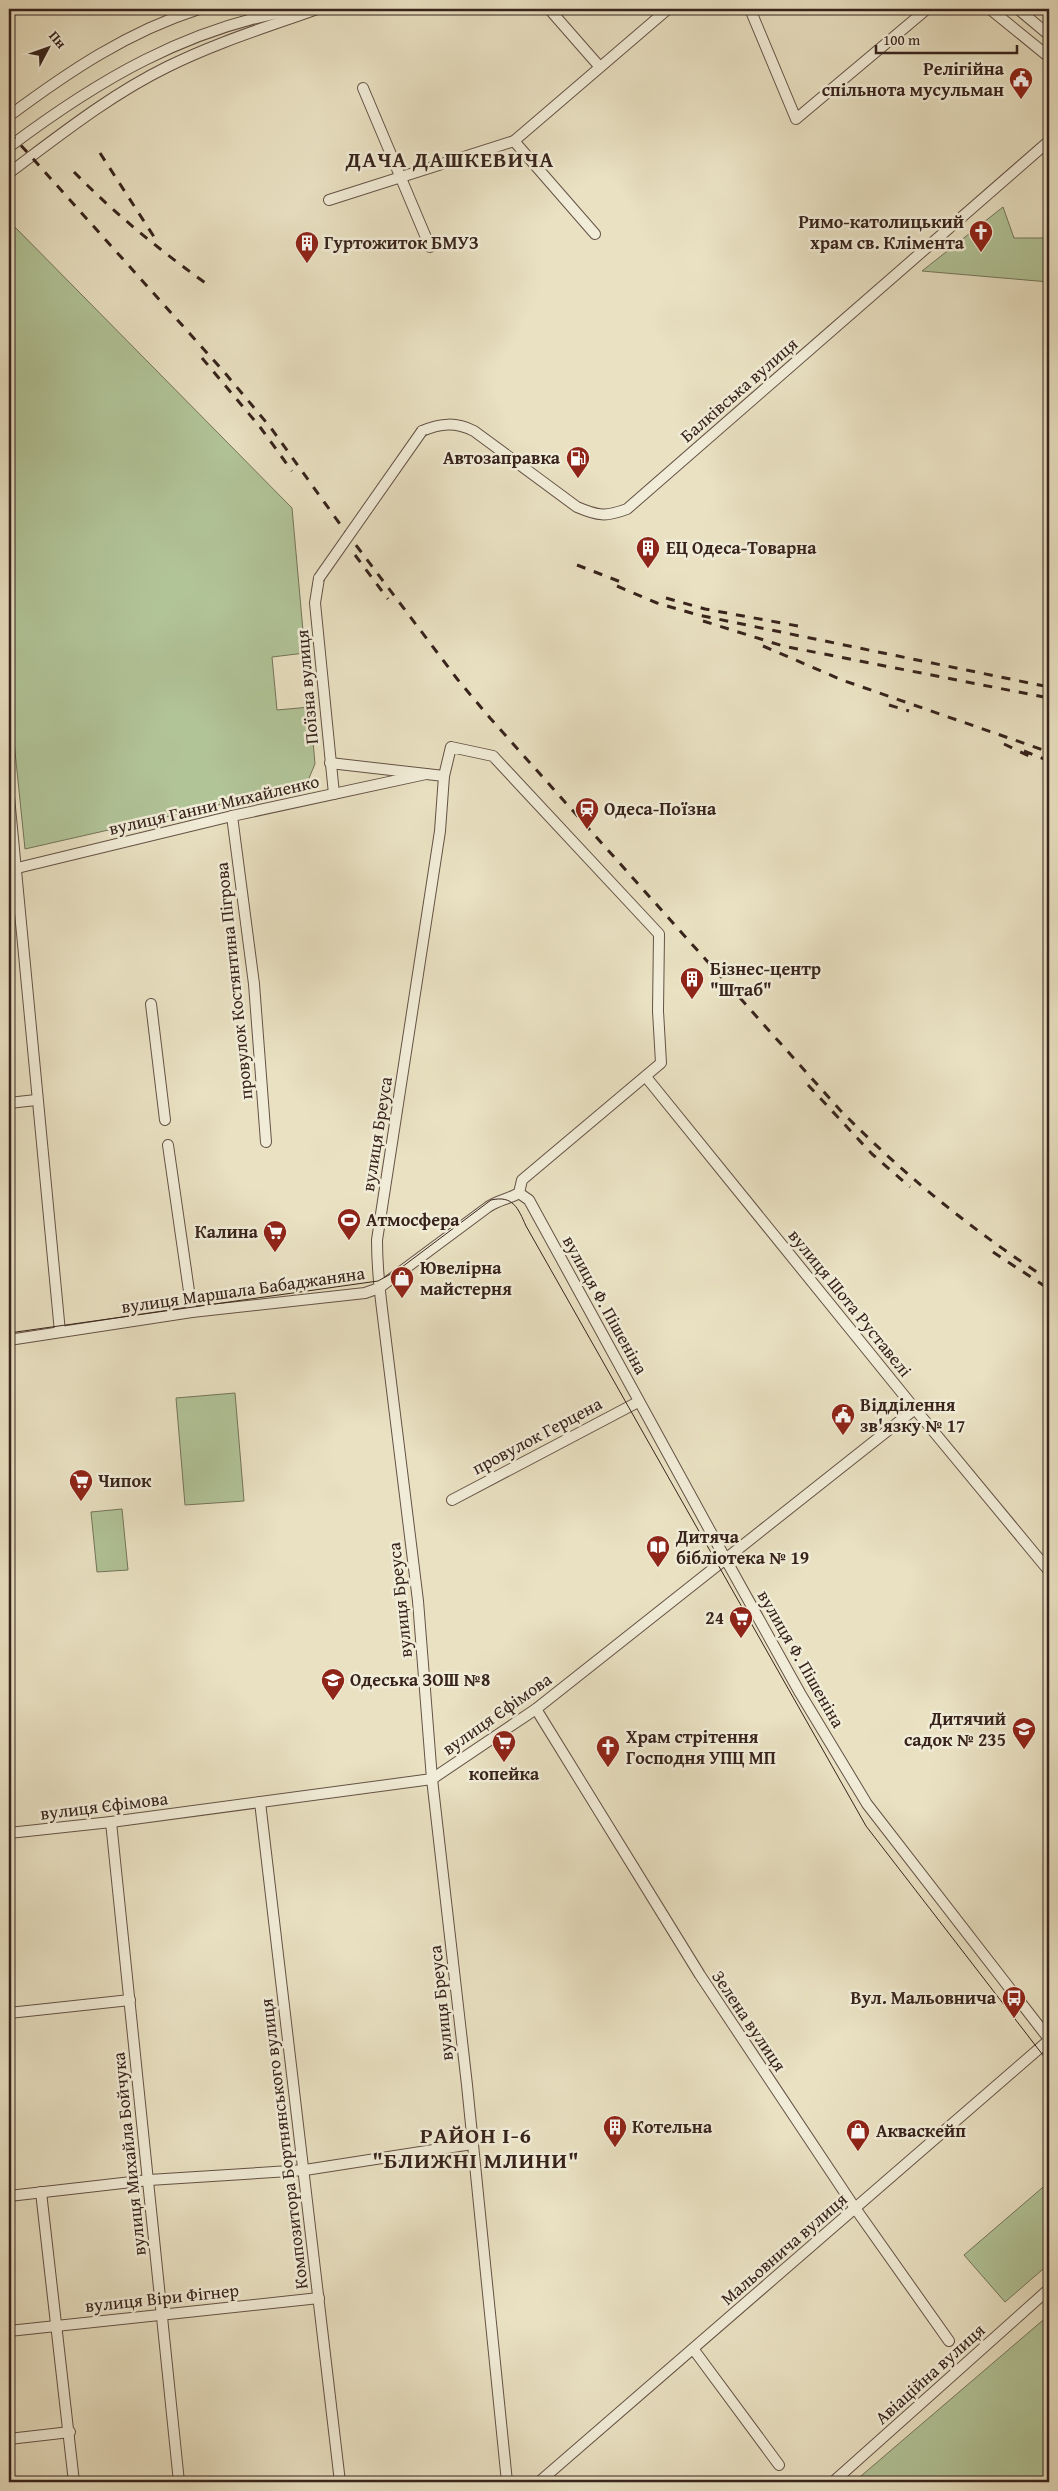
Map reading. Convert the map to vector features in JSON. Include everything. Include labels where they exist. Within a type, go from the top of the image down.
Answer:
[{"type":"street","points":[[9,116],[85,61],[147,28],[199,9]]},
{"type":"street","points":[[9,147],[63,107],[103,81],[164,50],[248,18],[298,9]]},
{"type":"street","points":[[9,173],[106,102],[167,67],[214,46],[317,9]]},
{"type":"street","points":[[329,200],[401,175],[514,141],[599,66],[668,9]]},
{"type":"street","points":[[750,9],[796,119],[927,9]]},
{"type":"street","points":[[990,9],[1049,57]]},
{"type":"street","points":[[1018,9],[1049,35]]},
{"type":"street","points":[[550,10],[599,66]]},
{"type":"street","points":[[363,88],[430,246]]},
{"type":"street","points":[[514,141],[595,234]]},
{"type":"street","name":"Балківська вулиця","points":[[319,578],[422,431],[436,426],[460,425],[474,431],[577,508],[593,514],[610,515],[627,508],[1049,141]]},
{"type":"street","name":"Поїзна вулиця","points":[[319,578],[316,603],[334,794]]},
{"type":"street","name":"вулиця Бреуса","points":[[507,2482],[432,1778],[418,1601],[379,1288],[377,1240],[440,831],[444,776],[451,747],[493,756],[658,934],[658,1010],[661,1063],[646,1077]]},
{"type":"street","name":"вулиця Ганни Михайленко","points":[[330,763],[444,776]]},
{"type":"street","name":"вулиця Ганни Михайленко","points":[[13,869],[232,816],[426,774]]},
{"type":"street","points":[[9,797],[13,869],[60,1332]]},
{"type":"street","name":"провулок Костянтина Пігрова","points":[[232,816],[254,984],[266,1142]]},
{"type":"street","points":[[150,1004],[165,1120]]},
{"type":"street","points":[[518,1193],[522,1180],[646,1077]]},
{"type":"street","name":"вулиця Шота Руставелі","points":[[646,1077],[1049,1571]]},
{"type":"street","points":[[9,1103],[36,1100]]},
{"type":"street","points":[[168,1145],[192,1312]]},
{"type":"street","name":"вулиця Маршала Бабаджаняна","points":[[9,1340],[192,1312],[365,1293],[379,1288],[488,1207],[518,1193]]},
{"type":"street","name":"вулиця Ф. Пішеніна","points":[[518,1193],[529,1200],[638,1402],[800,1693],[867,1804],[1049,2040]]},
{"type":"street","name":"провулок Герцена","points":[[452,1500],[638,1402]]},
{"type":"street","name":"вулиця Єфімова","points":[[9,1832],[111,1822],[432,1778],[536,1710],[915,1409]]},
{"type":"street","name":"Зелена вулиця","points":[[536,1710],[700,1976],[855,2208],[949,2341]]},
{"type":"street","name":"Композитора Бортнянського вулиця","points":[[260,1802],[305,2170],[340,2482]]},
{"type":"street","name":"вулиця Михайла Бойчука","points":[[111,1822],[179,2482]]},
{"type":"street","points":[[9,2013],[130,2000]]},
{"type":"street","name":"Мальовнича вулиця","points":[[539,2482],[694,2350],[1049,2040]]},
{"type":"street","points":[[9,2196],[149,2180],[305,2170],[472,2144]]},
{"type":"street","points":[[41,2192],[70,2432],[74,2482]]},
{"type":"street","name":"Авіаційна вулиця","points":[[833,2482],[1049,2289]]},
{"type":"street","name":"вулиця Віри Фігнер","points":[[9,2331],[319,2298]]},
{"type":"street","points":[[694,2350],[779,2465]]},
{"type":"street","points":[[9,2439],[70,2432]]},
{"type":"green space","points":[[1003,207],[1014,238],[1049,238],[1049,282],[922,271]]},
{"type":"green space","points":[[9,221],[292,508],[305,653],[272,657],[277,710],[310,707],[315,764],[306,785],[25,849],[9,693]]},
{"type":"green space","points":[[235,1393],[244,1501],[185,1505],[176,1398]]},
{"type":"green space","points":[[122,1509],[128,1570],[97,1572],[91,1512]]},
{"type":"green space","points":[[1049,2182],[1049,2264],[1005,2302],[964,2255]]},
{"type":"green space","points":[[1049,2315],[1049,2482],[854,2482]]},
{"type":"tram line","points":[[9,1333],[378,1281],[398,1270],[491,1200],[505,1199],[510,1201],[520,1214],[866,1826],[1049,2063]]},
{"type":"railway","points":[[9,132],[225,373],[271,428],[337,520],[458,680],[490,718],[840,1110],[889,1157],[940,1201],[993,1242],[1049,1280]]},
{"type":"railway","points":[[100,153],[158,243]]},
{"type":"railway","points":[[74,172],[140,232],[211,287]]},
{"type":"railway","points":[[202,358],[260,427],[292,471]]},
{"type":"railway","points":[[355,555],[388,599]]},
{"type":"railway","points":[[577,565],[626,584]]},
{"type":"railway","points":[[617,586],[657,603],[698,615],[1049,687]]},
{"type":"railway","points":[[666,598],[705,609],[798,626]]},
{"type":"railway","points":[[703,621],[783,646],[1049,698]]},
{"type":"railway","points":[[763,646],[842,680],[1049,752]]},
{"type":"railway","points":[[889,705],[909,711]]},
{"type":"railway","points":[[1004,744],[1029,756]]},
{"type":"railway","points":[[1024,751],[1049,761]]},
{"type":"railway","points":[[808,1085],[872,1154],[910,1187]]},
{"type":"railway","points":[[993,1252],[1049,1289]]},
{"type":"place","name":"Релігійна спільнота мусульман","points":[[1021,100]]},
{"type":"place","name":"Римо-католицький храм св. Клімента","points":[[981,253]]},
{"type":"place","name":"Гуртожиток БМУЗ","points":[[307,264]]},
{"type":"place","name":"Автозаправка","points":[[578,479]]},
{"type":"place","name":"ЕЦ Одеса-Товарна","points":[[648,569]]},
{"type":"place","name":"Одеса-Поїзна","points":[[587,830]]},
{"type":"place","name":"Бізнес-центр \"Штаб\"","points":[[692,1000]]},
{"type":"place","name":"Атмосфера","points":[[349,1241]]},
{"type":"place","name":"Калина","points":[[275,1253]]},
{"type":"place","name":"Ювелірна майстерня","points":[[402,1299]]},
{"type":"place","name":"Відділення зв'язку № 17","points":[[843,1436]]},
{"type":"place","name":"Чипок","points":[[81,1502]]},
{"type":"place","name":"Дитяча бібліотека № 19","points":[[658,1568]]},
{"type":"place","name":"24","points":[[741,1639]]},
{"type":"place","name":"Одеська ЗОШ №8","points":[[333,1701]]},
{"type":"place","name":"Дитячий садок № 235","points":[[1024,1750]]},
{"type":"place","name":"копейка","points":[[504,1763]]},
{"type":"place","name":"Храм стрітення Господня УПЦ МП","points":[[608,1768]]},
{"type":"place","name":"Вул. Мальовнича","points":[[1014,2019]]},
{"type":"place","name":"Котельна","points":[[615,2148]]},
{"type":"place","name":"Акваскейп","points":[[858,2152]]},
{"type":"district","name":"ДАЧА ДАШКЕВИЧА","points":[[450,159]]},
{"type":"district","name":"РАЙОН І-6 \"БЛИЖНІ МЛИНИ\"","points":[[476,2148]]}]
